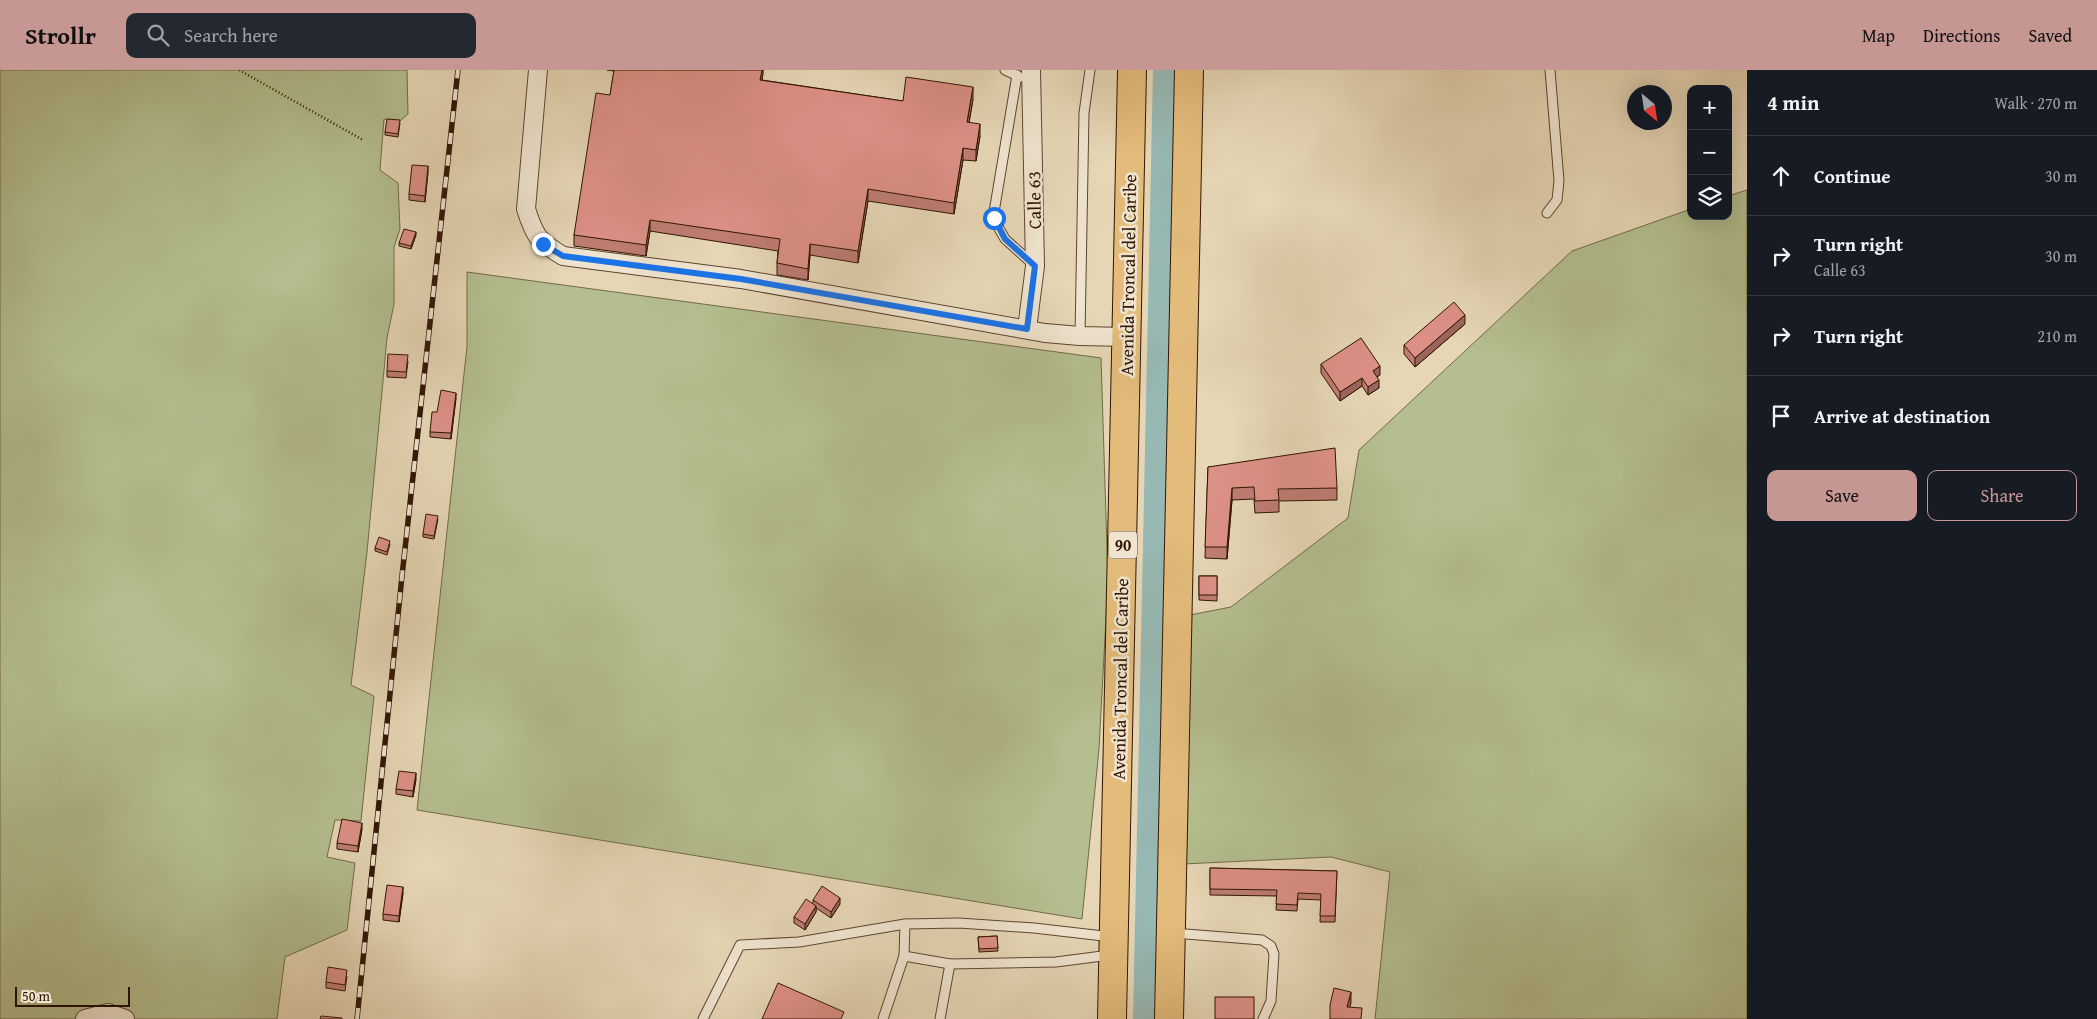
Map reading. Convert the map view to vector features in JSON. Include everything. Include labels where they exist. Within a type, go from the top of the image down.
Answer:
[{"type":"highway","name":"Avenida Troncal del Caribe","points":[[1112,1019],[1132,70]]},
{"type":"highway","points":[[1169,1019],[1188,70]]},
{"type":"street","points":[[538,70],[526,209],[533,231],[543,244],[563,256],[741,279],[1027,329],[1080,336],[1127,337]]},
{"type":"street","name":"Calle 63","points":[[1027,77],[1035,266],[1027,329]]},
{"type":"street","points":[[85,1019],[108,1013],[124,1019]]},
{"type":"lane","points":[[1004,70],[1027,77],[994,218],[1005,239],[1035,266]]},
{"type":"lane","points":[[1080,336],[1084,113],[1090,70]]},
{"type":"lane","points":[[1547,213],[1557,200],[1559,182],[1550,70]]},
{"type":"lane","points":[[703,1019],[721,979],[740,945],[799,942],[906,924],[983,924],[1115,946]]},
{"type":"lane","points":[[883,1019],[904,956],[906,924]]},
{"type":"lane","points":[[1171,933],[1262,940],[1271,946],[1274,954],[1270,1001],[1263,1019]]},
{"type":"lane","points":[[904,956],[950,964],[1056,962],[1115,946]]},
{"type":"lane","points":[[940,1019],[950,964]]},
{"type":"path","points":[[239,70],[363,140]]},
{"type":"green space","points":[[0,70],[407,70],[408,114],[400,121],[384,119],[380,170],[398,183],[400,229],[394,247],[394,304],[387,338],[367,552],[351,685],[374,696],[361,821],[335,820],[327,857],[355,863],[347,930],[285,957],[277,1019],[0,1019]]},
{"type":"green space","points":[[1747,190],[1747,1019],[1375,1019],[1390,872],[1331,857],[1183,864],[1190,615],[1231,607],[1348,518],[1359,450],[1572,251],[1687,210],[1687,220],[1732,220],[1732,195]]},
{"type":"green space","points":[[467,272],[1101,358],[1108,580],[1099,749],[1082,919],[417,810],[467,346]]},
{"type":"building","points":[[614,70],[762,70],[760,80],[903,101],[906,77],[973,87],[967,122],[980,124],[976,150],[963,148],[954,203],[868,189],[858,251],[810,244],[808,269],[777,263],[780,239],[650,220],[646,245],[574,235],[596,93],[610,95]]},
{"type":"building","points":[[387,119],[400,120],[398,134],[385,132]]},
{"type":"building","points":[[412,165],[428,166],[425,196],[409,194]]},
{"type":"building","points":[[404,229],[416,232],[411,246],[399,243]]},
{"type":"building","points":[[1454,302],[1465,315],[1415,358],[1404,345]]},
{"type":"building","points":[[1361,338],[1380,366],[1373,371],[1379,380],[1368,387],[1362,378],[1340,392],[1321,364]]},
{"type":"building","points":[[388,354],[408,355],[406,372],[387,371]]},
{"type":"building","points":[[441,390],[456,393],[451,433],[430,432],[432,412],[437,412]]},
{"type":"building","points":[[1335,448],[1337,488],[1278,489],[1279,500],[1255,501],[1254,487],[1232,488],[1227,547],[1205,547],[1208,467]]},
{"type":"building","points":[[426,514],[438,516],[434,536],[423,534]]},
{"type":"building","points":[[379,537],[390,541],[387,552],[375,548]]},
{"type":"building","points":[[1199,576],[1217,576],[1217,595],[1199,595]]},
{"type":"building","points":[[399,771],[416,773],[413,791],[396,789]]},
{"type":"building","points":[[342,819],[362,823],[358,846],[337,843]]},
{"type":"building","points":[[1210,868],[1337,871],[1335,916],[1320,916],[1321,894],[1298,893],[1297,905],[1276,904],[1277,890],[1210,889]]},
{"type":"building","points":[[387,885],[403,887],[399,916],[383,914]]},
{"type":"building","points":[[822,886],[840,898],[831,912],[813,900]]},
{"type":"building","points":[[806,899],[816,906],[805,924],[794,917]]},
{"type":"building","points":[[997,936],[998,948],[979,949],[978,937]]},
{"type":"building","points":[[328,967],[347,970],[345,985],[326,982]]},
{"type":"building","points":[[778,983],[844,1012],[841,1019],[762,1019]]},
{"type":"building","points":[[1334,988],[1351,992],[1347,1007],[1362,1008],[1361,1019],[1330,1019],[1330,1005]]},
{"type":"building","points":[[1215,997],[1254,997],[1254,1019],[1215,1019]]},
{"type":"building","points":[[321,1016],[342,1018],[342,1019],[320,1019]]},
{"type":"waterway","points":[[1147,1019],[1167,70]]},
{"type":"railway","points":[[357,1019],[402,576],[458,70]]},
{"type":"route","points":[[543,244],[563,256],[741,279],[1027,329],[1035,266],[1005,239],[994,218]]}]
